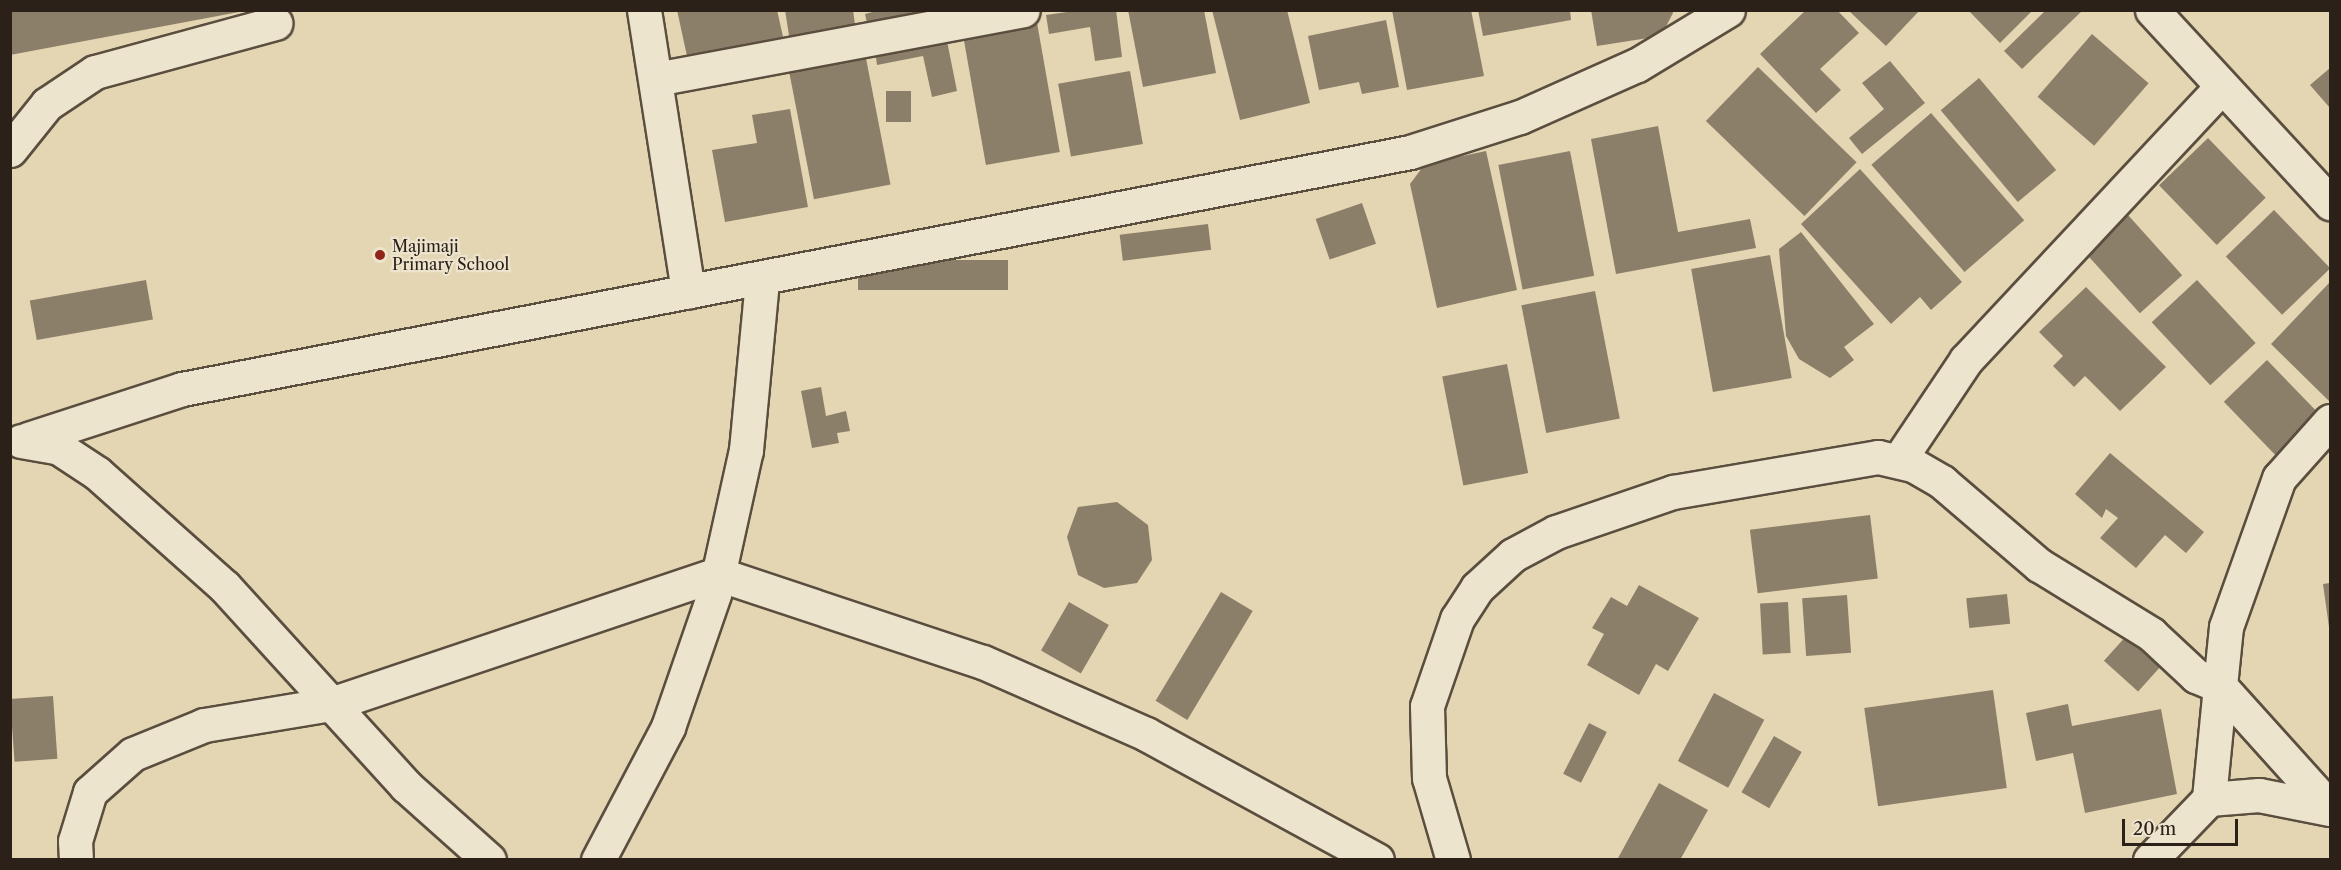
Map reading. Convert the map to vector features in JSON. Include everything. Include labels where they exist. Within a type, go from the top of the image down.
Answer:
[{"type":"street","points":[[644,10],[688,292]]},
{"type":"street","points":[[656,79],[1023,10]]},
{"type":"street","points":[[19,441],[182,389],[688,292],[762,280],[1410,152],[1520,117],[1637,65],[1728,10]]},
{"type":"street","points":[[2152,10],[2220,89],[2331,203]]},
{"type":"street","points":[[10,150],[47,104],[95,72],[275,23]]},
{"type":"street","points":[[1899,460],[1989,334],[2220,89]]},
{"type":"street","points":[[598,860],[668,727],[718,574],[746,450],[762,280]]},
{"type":"street","points":[[2166,854],[2210,799],[2226,627],[2279,478],[2331,421]]},
{"type":"street","points":[[19,441],[59,448],[97,472],[225,586],[406,786],[489,860]]},
{"type":"street","points":[[1453,860],[1429,778],[1427,706],[1457,619],[1477,588],[1513,555],[1556,532],[1673,492],[1825,464],[1878,457],[1899,460],[1942,482],[2039,566],[2151,634],[2196,676],[2220,686],[2331,809]]},
{"type":"street","points":[[76,860],[75,841],[90,792],[133,754],[204,725],[331,704],[718,574],[983,662],[1146,734],[1377,860]]},
{"type":"street","points":[[2210,799],[2259,795],[2331,809]]},
{"type":"building","points":[[10,10],[238,10],[239,12],[10,55]]},
{"type":"building","points":[[677,10],[777,10],[786,50],[690,70]]},
{"type":"building","points":[[785,10],[853,10],[856,32],[790,42]]},
{"type":"building","points":[[880,10],[943,10],[869,32],[865,14]]},
{"type":"building","points":[[1081,10],[1116,10],[1122,57],[1095,61],[1090,27],[1049,34],[1046,15]]},
{"type":"building","points":[[1128,10],[1204,10],[1216,73],[1143,87]]},
{"type":"building","points":[[1212,10],[1287,10],[1310,103],[1240,120]]},
{"type":"building","points":[[1392,10],[1471,10],[1484,76],[1407,90]]},
{"type":"building","points":[[1478,10],[1570,10],[1571,20],[1483,36]]},
{"type":"building","points":[[1591,10],[1672,10],[1673,13],[1661,36],[1597,46]]},
{"type":"building","points":[[1806,10],[1837,10],[1859,33],[1820,69],[1841,90],[1816,113],[1760,54]]},
{"type":"building","points":[[1848,10],[1920,10],[1886,46]]},
{"type":"building","points":[[1968,10],[2033,10],[2000,43]]},
{"type":"building","points":[[2046,10],[2083,10],[2022,69],[2004,51]]},
{"type":"building","points":[[1036,17],[1060,152],[986,165],[962,30]]},
{"type":"building","points":[[1386,20],[1399,87],[1362,94],[1359,82],[1319,90],[1308,36]]},
{"type":"building","points":[[2092,34],[2149,83],[2094,146],[2038,97]]},
{"type":"building","points":[[946,36],[957,91],[932,97],[923,56],[877,65],[875,50]]},
{"type":"building","points":[[864,48],[891,184],[814,199],[787,63]]},
{"type":"building","points":[[1890,61],[1925,103],[1862,154],[1849,138],[1884,109],[1862,83]]},
{"type":"building","points":[[1758,67],[1857,162],[1804,216],[1706,121]]},
{"type":"building","points":[[2330,68],[2330,108],[2310,85]]},
{"type":"building","points":[[1130,71],[1143,144],[1071,157],[1058,84]]},
{"type":"building","points":[[1979,78],[2056,170],[2018,202],[1941,110]]},
{"type":"building","points":[[886,91],[911,91],[911,122],[886,122]]},
{"type":"building","points":[[790,109],[808,207],[725,222],[712,150],[757,143],[752,115]]},
{"type":"building","points":[[1931,113],[2024,220],[1965,272],[1871,165]]},
{"type":"building","points":[[1658,126],[1678,232],[1750,219],[1756,248],[1616,274],[1591,139]]},
{"type":"building","points":[[2208,138],[2266,198],[2217,245],[2159,185]]},
{"type":"building","points":[[1486,151],[1517,290],[1437,308],[1410,184],[1425,164]]},
{"type":"building","points":[[1570,151],[1594,276],[1523,290],[1498,165]]},
{"type":"building","points":[[1860,169],[1962,282],[1931,310],[1920,297],[1891,324],[1801,224]]},
{"type":"building","points":[[1362,203],[1376,244],[1330,260],[1316,219]]},
{"type":"building","points":[[2274,210],[2330,268],[2282,315],[2226,257]]},
{"type":"building","points":[[2128,215],[2182,275],[2140,313],[2086,253]]},
{"type":"building","points":[[1208,224],[1211,250],[1123,261],[1120,235]]},
{"type":"building","points":[[1801,232],[1874,324],[1844,347],[1854,360],[1830,378],[1799,359],[1786,336],[1779,249]]},
{"type":"building","points":[[1770,255],[1792,378],[1713,392],[1691,269]]},
{"type":"building","points":[[858,260],[1008,260],[1008,290],[858,290]]},
{"type":"building","points":[[146,280],[153,319],[37,340],[30,300]]},
{"type":"building","points":[[2197,280],[2256,343],[2210,385],[2152,322]]},
{"type":"building","points":[[2330,282],[2330,399],[2329,401],[2271,344]]},
{"type":"building","points":[[2086,287],[2166,367],[2120,411],[2085,376],[2074,387],[2053,366],[2063,356],[2039,332]]},
{"type":"building","points":[[1595,291],[1620,419],[1546,433],[1521,305]]},
{"type":"building","points":[[2267,360],[2322,417],[2279,459],[2224,402]]},
{"type":"building","points":[[1507,364],[1528,473],[1463,486],[1442,377]]},
{"type":"building","points":[[821,387],[826,416],[846,411],[850,431],[837,433],[839,443],[812,448],[801,391]]},
{"type":"building","points":[[2110,453],[2204,532],[2186,553],[2165,535],[2136,568],[2100,538],[2118,518],[2106,509],[2102,518],[2075,494]]},
{"type":"building","points":[[1117,502],[1148,525],[1152,560],[1137,583],[1104,588],[1078,575],[1067,537],[1078,507]]},
{"type":"building","points":[[1870,515],[1878,579],[1758,593],[1750,530]]},
{"type":"building","points":[[2330,583],[2330,627],[2329,627],[2323,584]]},
{"type":"building","points":[[1639,585],[1699,618],[1668,671],[1656,664],[1639,695],[1587,665],[1604,634],[1592,628],[1611,597],[1627,606]]},
{"type":"building","points":[[1221,592],[1253,611],[1187,720],[1156,701]]},
{"type":"building","points":[[2007,594],[2010,624],[1969,628],[1966,598]]},
{"type":"building","points":[[1847,595],[1851,653],[1806,656],[1802,598]]},
{"type":"building","points":[[1069,602],[1109,625],[1081,673],[1041,650]]},
{"type":"building","points":[[1788,602],[1791,653],[1763,654],[1760,603]]},
{"type":"building","points":[[2128,634],[2162,665],[2138,692],[2104,661]]},
{"type":"building","points":[[1993,690],[2007,788],[1878,806],[1864,708]]},
{"type":"building","points":[[1714,693],[1764,720],[1728,788],[1678,761]]},
{"type":"building","points":[[53,696],[57,759],[14,762],[10,699]]},
{"type":"building","points":[[2068,704],[2072,726],[2161,709],[2177,794],[2085,813],[2073,753],[2036,761],[2026,713]]},
{"type":"building","points":[[1589,723],[1607,732],[1581,783],[1563,774]]},
{"type":"building","points":[[1774,736],[1802,752],[1769,808],[1742,792]]},
{"type":"building","points":[[1659,783],[1708,810],[1680,860],[1617,860]]},
{"type":"place","name":"Majimaji Primary School","points":[[380,255]]}]
